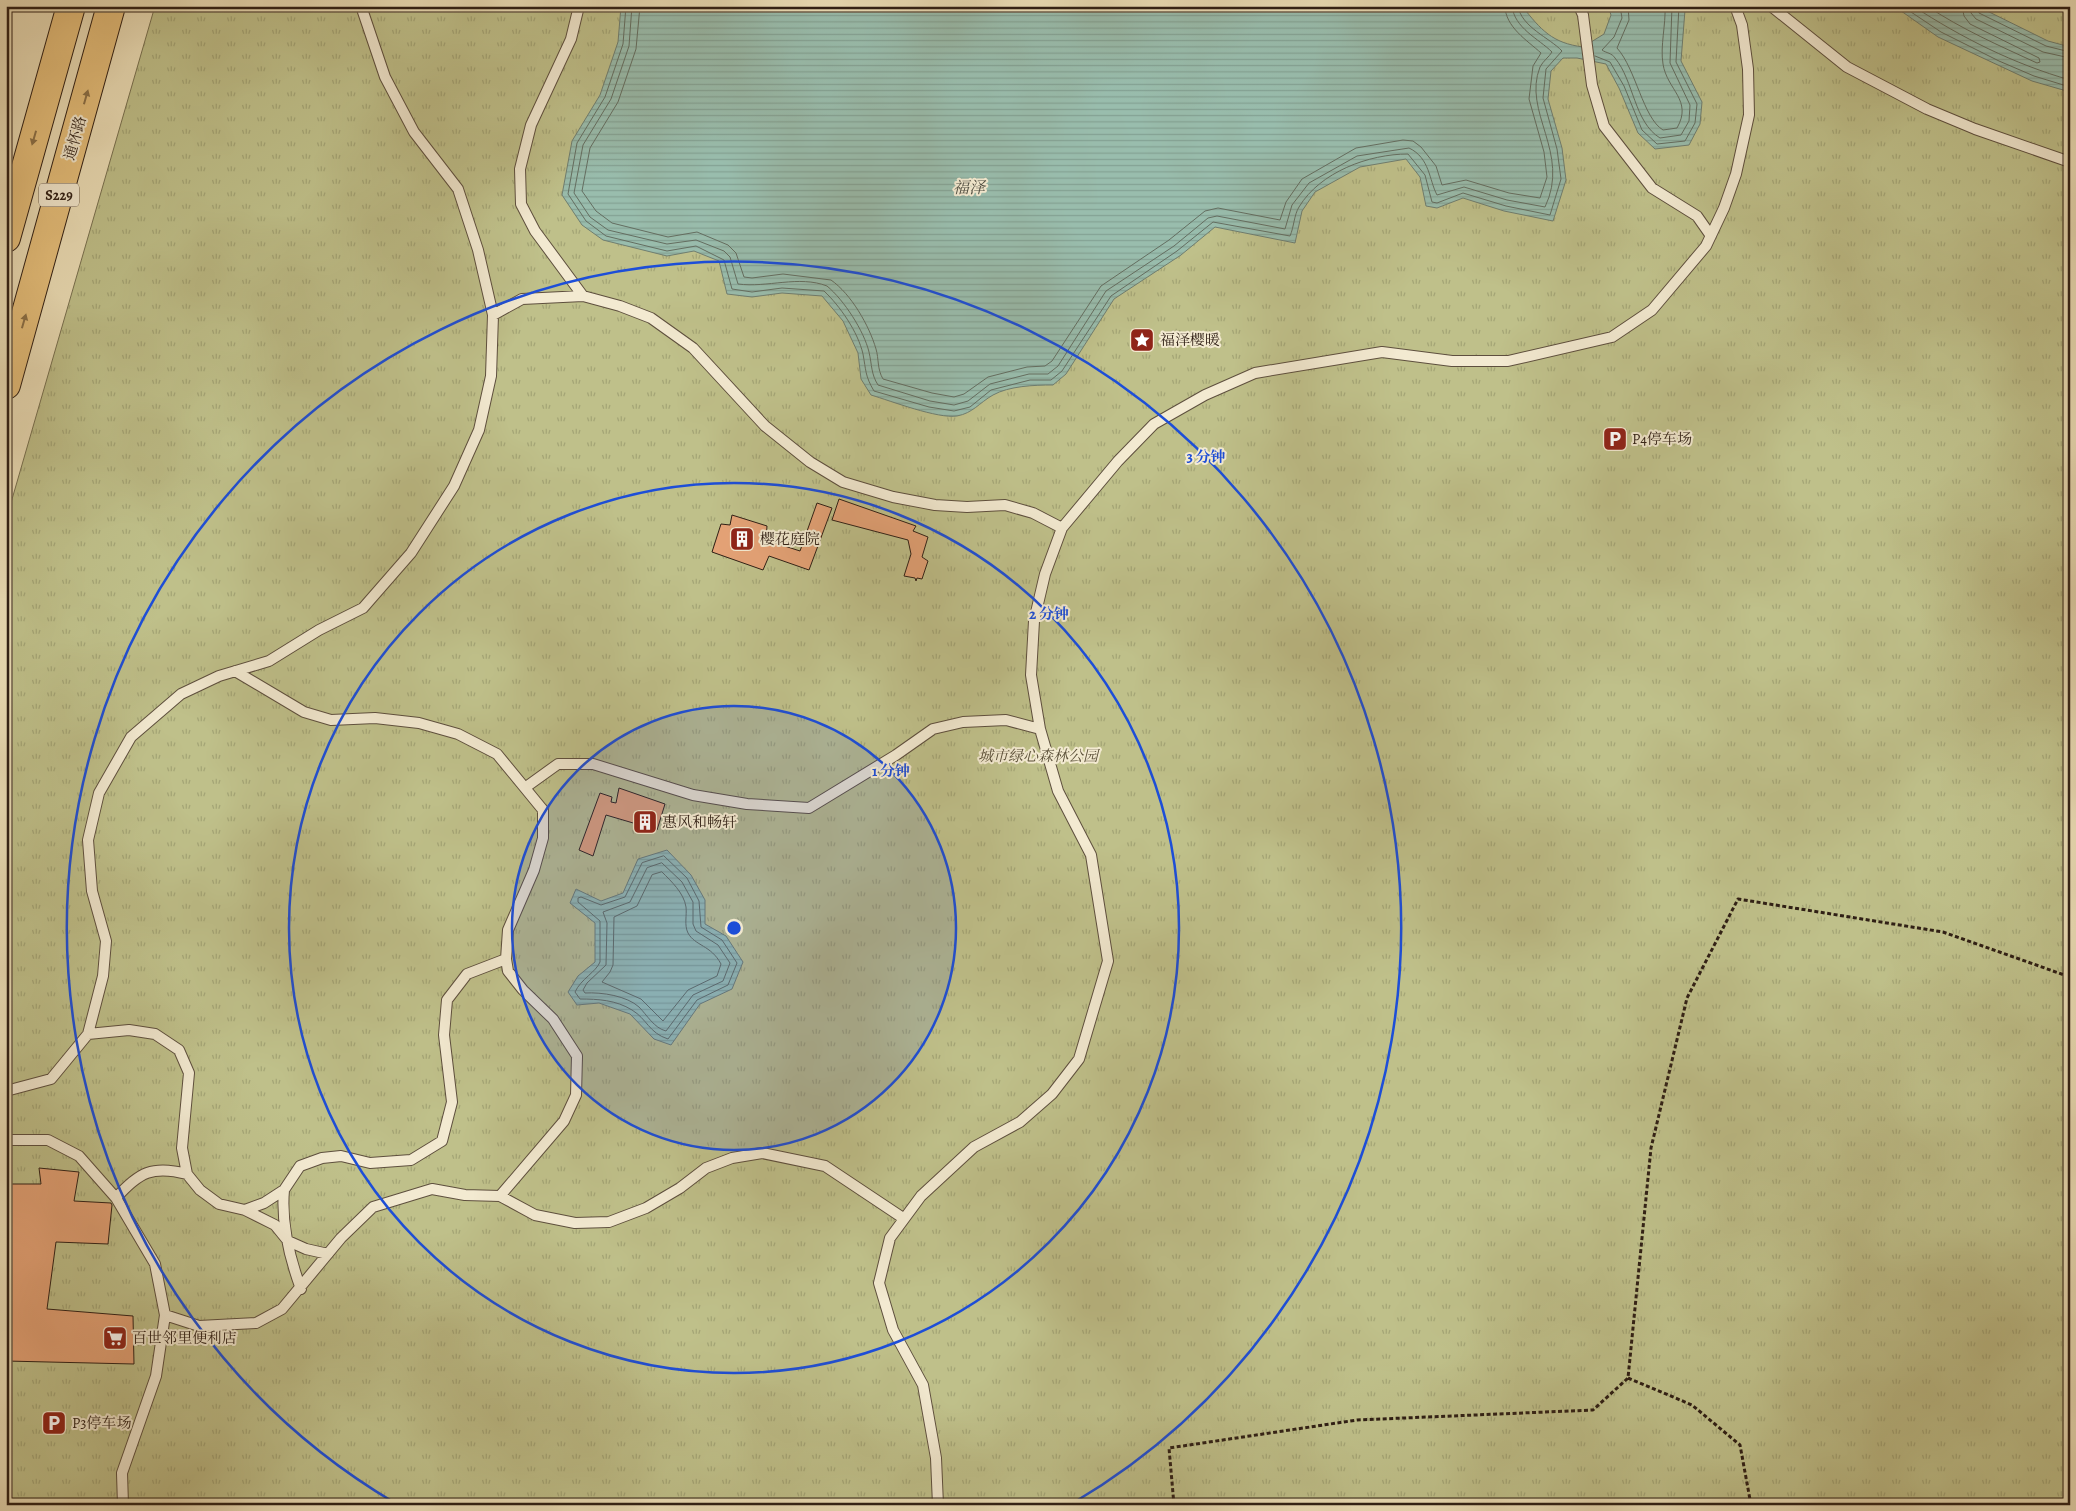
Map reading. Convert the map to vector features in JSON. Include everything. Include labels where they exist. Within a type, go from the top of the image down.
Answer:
[{"type":"main road","name":"S229","points":[[6,238],[71,6]]},
{"type":"main road","name":"通怀路","points":[[6,385],[111,6]]},
{"type":"lane","points":[[6,1091],[51,1079],[88,1034],[103,976],[106,941],[92,891],[88,840],[99,793],[131,737],[181,694],[219,676],[269,661],[319,630],[363,608],[411,553],[454,486],[479,430],[491,376],[493,315],[478,250],[458,189],[414,132],[385,77],[361,6]]},
{"type":"lane","points":[[579,6],[571,38],[531,124],[520,169],[520,177],[521,204],[535,230],[584,296]]},
{"type":"lane","points":[[1579,6],[1583,15],[1592,85],[1604,126],[1652,188],[1697,216],[1711,236]]},
{"type":"lane","points":[[938,1505],[936,1458],[923,1385],[893,1330],[879,1283],[890,1238],[921,1196],[974,1147],[1020,1122],[1052,1094],[1079,1059],[1108,961],[1091,855],[1058,791],[1040,729],[1031,675],[1034,621],[1045,574],[1062,528],[1118,461],[1154,424],[1221,388],[1255,373],[1382,352],[1452,361],[1508,361],[1612,338],[1652,310],[1701,253],[1711,236],[1736,174],[1749,115],[1746,51],[1742,25],[1735,6]]},
{"type":"lane","points":[[1771,6],[1847,67],[1927,109],[1975,129],[2070,162]]},
{"type":"lane","points":[[493,315],[522,299],[584,296],[620,306],[652,318],[693,348],[765,426],[810,462],[843,482],[893,497],[935,505],[967,507],[1005,505],[1033,513],[1062,528]]},
{"type":"lane","points":[[235,671],[304,712],[330,720],[375,718],[410,722],[458,734],[497,754],[543,810],[543,838],[534,870],[508,930],[506,959],[508,971],[523,990],[552,1019],[577,1056],[576,1095],[564,1121],[500,1196]]},
{"type":"lane","points":[[526,787],[558,764],[593,764],[693,795],[747,804],[809,808],[896,755],[933,729],[962,722],[1006,720],[1040,729]]},
{"type":"lane","points":[[245,1210],[264,1203],[284,1190],[300,1166],[322,1158],[341,1156],[370,1163],[411,1160],[442,1141],[452,1102],[444,1034],[447,1000],[467,974],[506,959]]},
{"type":"lane","points":[[88,1034],[129,1030],[155,1034],[179,1050],[188,1073],[182,1148],[188,1174],[200,1190],[219,1204],[245,1210],[274,1225],[288,1240],[306,1249],[328,1254]]},
{"type":"lane","points":[[6,1140],[48,1140],[79,1156],[116,1198],[155,1264],[165,1315],[156,1376],[122,1473],[123,1505]]},
{"type":"lane","points":[[165,1315],[199,1326],[256,1323],[282,1310],[328,1254],[373,1207],[432,1189],[465,1195],[500,1196],[535,1215],[575,1223],[609,1222],[646,1208],[680,1188],[706,1168],[732,1158],[762,1153],[825,1166],[903,1218]]},
{"type":"lane","points":[[116,1198],[131,1181],[148,1173],[167,1169],[188,1174]]},
{"type":"lane","points":[[284,1190],[282,1206],[294,1269],[301,1289]]},
{"type":"path","points":[[1174,1505],[1170,1448],[1357,1420],[1593,1410],[1628,1378],[1651,1148],[1687,998],[1738,899],[1943,932],[2070,977]]},
{"type":"path","points":[[1628,1378],[1692,1405],[1740,1445],[1751,1505]]},
{"type":"green space","name":"城市绿心森林公园","points":[[155,6],[2070,6],[2070,1505],[6,1505],[6,520]]},
{"type":"water","name":"福泽","points":[[621,6],[1522,6],[1541,28],[1555,39],[1583,47],[1604,34],[1611,15],[1608,6],[1683,6],[1685,10],[1681,61],[1702,102],[1700,124],[1689,145],[1655,149],[1638,133],[1619,88],[1606,64],[1577,58],[1563,58],[1551,71],[1548,99],[1562,148],[1566,180],[1553,221],[1504,211],[1463,198],[1437,208],[1426,206],[1420,177],[1406,159],[1360,167],[1315,192],[1302,211],[1295,243],[1215,227],[1181,255],[1114,299],[1066,374],[1053,385],[1006,390],[993,395],[963,415],[938,415],[871,395],[861,379],[858,353],[843,321],[822,296],[782,293],[752,297],[727,294],[719,261],[694,251],[667,256],[603,240],[582,225],[562,195],[572,141],[600,95],[618,42]]},
{"type":"water","points":[[1894,6],[1977,6],[2048,41],[2070,47],[2070,92],[2032,81],[1938,37]]},
{"type":"water","points":[[667,850],[691,875],[705,900],[705,924],[726,936],[743,962],[732,989],[700,1004],[671,1045],[654,1039],[630,1014],[599,1003],[577,1005],[568,992],[578,976],[595,962],[595,923],[570,903],[576,889],[601,901],[623,893],[638,859]]},
{"type":"building","points":[[839,499],[916,526],[913,531],[928,537],[922,557],[928,561],[922,579],[917,578],[916,581],[915,578],[904,576],[911,554],[908,540],[832,520]]},
{"type":"building","points":[[817,503],[832,508],[809,570],[769,556],[763,570],[712,552],[721,524],[730,525],[732,515],[767,526],[766,540],[800,551]]},
{"type":"building","name":"惠风和畅轩","points":[[619,788],[665,804],[657,830],[606,815],[593,856],[579,850],[600,793],[612,797],[611,802],[616,803]]},
{"type":"building","points":[[39,1168],[79,1172],[74,1201],[111,1203],[112,1205],[108,1244],[56,1242],[47,1309],[133,1316],[134,1364],[6,1361],[6,1184],[41,1184]]},
{"type":"place","name":"福泽樱暖","points":[[1142,340]]},
{"type":"place","name":"P4停车场","points":[[1615,439]]},
{"type":"place","name":"樱花庭院","points":[[742,539]]},
{"type":"place","name":"惠风和畅轩","points":[[645,822]]},
{"type":"place","name":"百世邻里便利店","points":[[115,1338]]},
{"type":"place","name":"P3停车场","points":[[54,1423]]}]
